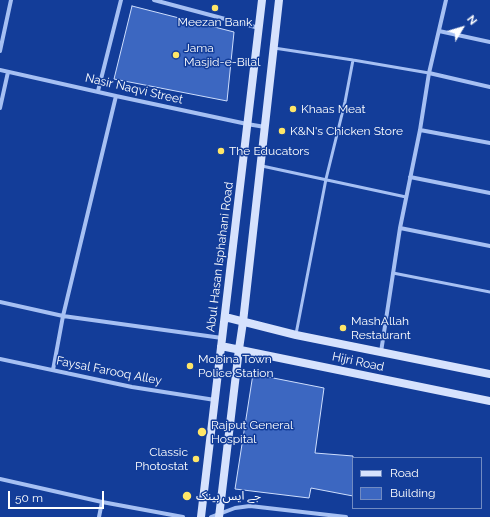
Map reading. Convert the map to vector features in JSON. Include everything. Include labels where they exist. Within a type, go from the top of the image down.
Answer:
[{"type":"main road","name":"Abul Hasan Isphahani Road","points":[[201,517],[262,0]]},
{"type":"main road","points":[[217,516],[243,322],[279,0]]},
{"type":"main road","name":"Hijri Road","points":[[225,317],[296,334],[490,374]]},
{"type":"main road","name":"Hijri Road","points":[[222,342],[239,349],[490,401]]},
{"type":"street","points":[[0,51],[11,0]]},
{"type":"street","points":[[98,91],[121,0]]},
{"type":"street","points":[[154,0],[259,28]]},
{"type":"street","points":[[380,352],[400,228],[420,130],[429,73],[446,0]]},
{"type":"street","points":[[439,31],[490,42]]},
{"type":"street","name":"Nasir Naqvi Street","points":[[0,70],[265,127]]},
{"type":"street","points":[[0,108],[8,72]]},
{"type":"street","points":[[429,73],[490,87]]},
{"type":"street","points":[[52,370],[63,316],[116,96]]},
{"type":"street","points":[[420,130],[490,143]]},
{"type":"street","points":[[410,177],[490,193]]},
{"type":"street","points":[[400,228],[490,246]]},
{"type":"street","points":[[0,302],[63,316],[222,342]]},
{"type":"street","name":"Faysal Farooq Alley","points":[[0,359],[132,387],[215,400]]},
{"type":"street","points":[[0,479],[102,502],[183,517]]},
{"type":"street","points":[[99,517],[102,502]]},
{"type":"street","points":[[217,516],[235,508],[250,506],[346,517]]},
{"type":"lane","points":[[274,48],[429,73]]},
{"type":"lane","points":[[296,334],[326,179],[345,102],[353,60]]},
{"type":"lane","points":[[260,165],[406,197]]},
{"type":"lane","points":[[393,273],[490,292]]},
{"type":"building","name":"Jama Masjid-e-Bilal","points":[[132,6],[234,32],[227,101],[114,79]]},
{"type":"building","points":[[253,374],[324,388],[315,453],[353,456],[352,496],[311,488],[309,498],[235,489]]},
{"type":"place","name":"Meezan Bank","points":[[215,8]]},
{"type":"place","name":"Jama Masjid-e-Bilal","points":[[176,55]]},
{"type":"place","name":"Khaas Meat","points":[[293,109]]},
{"type":"place","name":"K&N's Chicken Store","points":[[282,131]]},
{"type":"place","name":"The Educators","points":[[221,151]]},
{"type":"place","name":"MashAllah Restaurant","points":[[343,328]]},
{"type":"place","name":"Mobina Town Police Station","points":[[190,366]]},
{"type":"place","name":"Rajput General Hospital","points":[[202,432]]},
{"type":"place","name":"Classic Photostat","points":[[196,459]]},
{"type":"place","name":"جے ایس بینک","points":[[187,496]]}]
